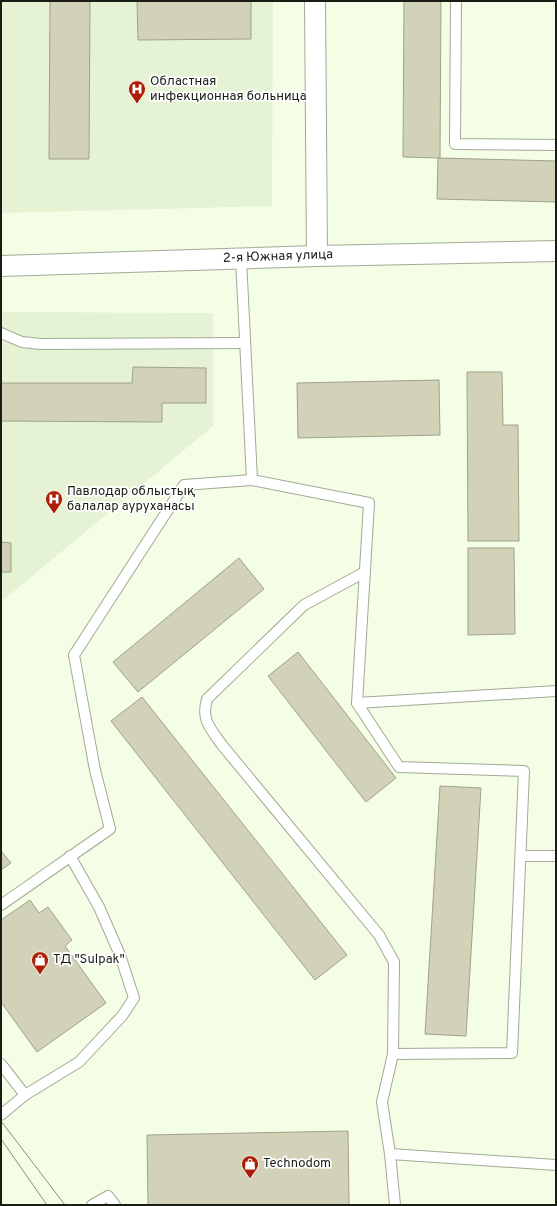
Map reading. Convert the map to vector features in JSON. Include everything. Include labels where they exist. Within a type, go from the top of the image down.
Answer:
[{"type":"street","points":[[315,1],[317,256]]},
{"type":"street","name":"2-я Южная улица","points":[[1,266],[241,258],[556,251]]},
{"type":"lane","points":[[456,1],[455,144],[556,145]]},
{"type":"lane","points":[[241,258],[252,480]]},
{"type":"lane","points":[[1,333],[22,342],[41,344],[245,343]]},
{"type":"lane","points":[[1,905],[110,829],[95,770],[74,656],[184,485],[252,480],[369,503],[357,703],[399,766],[524,771],[512,1053],[393,1054]]},
{"type":"lane","points":[[365,572],[304,605],[207,699],[204,707],[204,715],[206,724],[222,745],[379,935],[394,962],[393,1054],[382,1102],[390,1154],[395,1205]]},
{"type":"lane","points":[[357,703],[556,691]]},
{"type":"lane","points":[[1,1115],[25,1095],[79,1062],[122,1016],[134,998],[120,955],[99,908],[70,856]]},
{"type":"lane","points":[[521,856],[556,856]]},
{"type":"lane","points":[[1,1064],[25,1095]]},
{"type":"lane","points":[[390,1154],[556,1165]]},
{"type":"lane","points":[[92,1205],[108,1196],[115,1205]]},
{"type":"shaded area","name":"Областная инфекционная больница","points":[[1,1],[273,1],[272,206],[1,213]]},
{"type":"shaded area","name":"Павлодар облыстық балалар ауруханасы","points":[[1,312],[213,313],[213,426],[1,602]]},
{"type":"building","points":[[50,1],[90,1],[89,159],[49,159]]},
{"type":"building","points":[[137,1],[251,1],[251,39],[138,40]]},
{"type":"building","points":[[404,1],[441,1],[440,158],[403,157]]},
{"type":"building","points":[[438,158],[556,161],[556,202],[437,199]]},
{"type":"building","points":[[133,367],[206,368],[206,403],[162,403],[162,422],[1,421],[1,383],[132,383]]},
{"type":"building","points":[[467,372],[502,372],[503,425],[518,425],[519,541],[468,541]]},
{"type":"building","points":[[439,380],[440,435],[298,438],[297,383]]},
{"type":"building","points":[[1,542],[11,543],[11,572],[1,572]]},
{"type":"building","points":[[468,548],[514,548],[515,634],[468,635]]},
{"type":"building","points":[[239,558],[264,589],[138,692],[113,662]]},
{"type":"building","points":[[298,652],[396,778],[366,802],[268,676]]},
{"type":"building","points":[[142,697],[347,955],[315,980],[111,721]]},
{"type":"building","points":[[440,786],[481,788],[466,1036],[425,1034]]},
{"type":"building","points":[[1,851],[11,863],[1,870]]},
{"type":"building","points":[[30,900],[39,913],[48,907],[72,940],[65,946],[106,1003],[37,1052],[1,1002],[1,920]]},
{"type":"building","points":[[348,1131],[349,1205],[148,1205],[147,1135]]},
{"type":"tram line","points":[[1,1121],[65,1205]]},
{"type":"tram line","points":[[1,1139],[47,1205]]},
{"type":"place","name":"Областная инфекционная больница","points":[[137,104]]},
{"type":"place","name":"Павлодар облыстық балалар ауруханасы","points":[[54,514]]},
{"type":"place","name":"ТД \"Sulpak\"","points":[[40,975]]},
{"type":"place","name":"Technodom","points":[[250,1179]]}]
